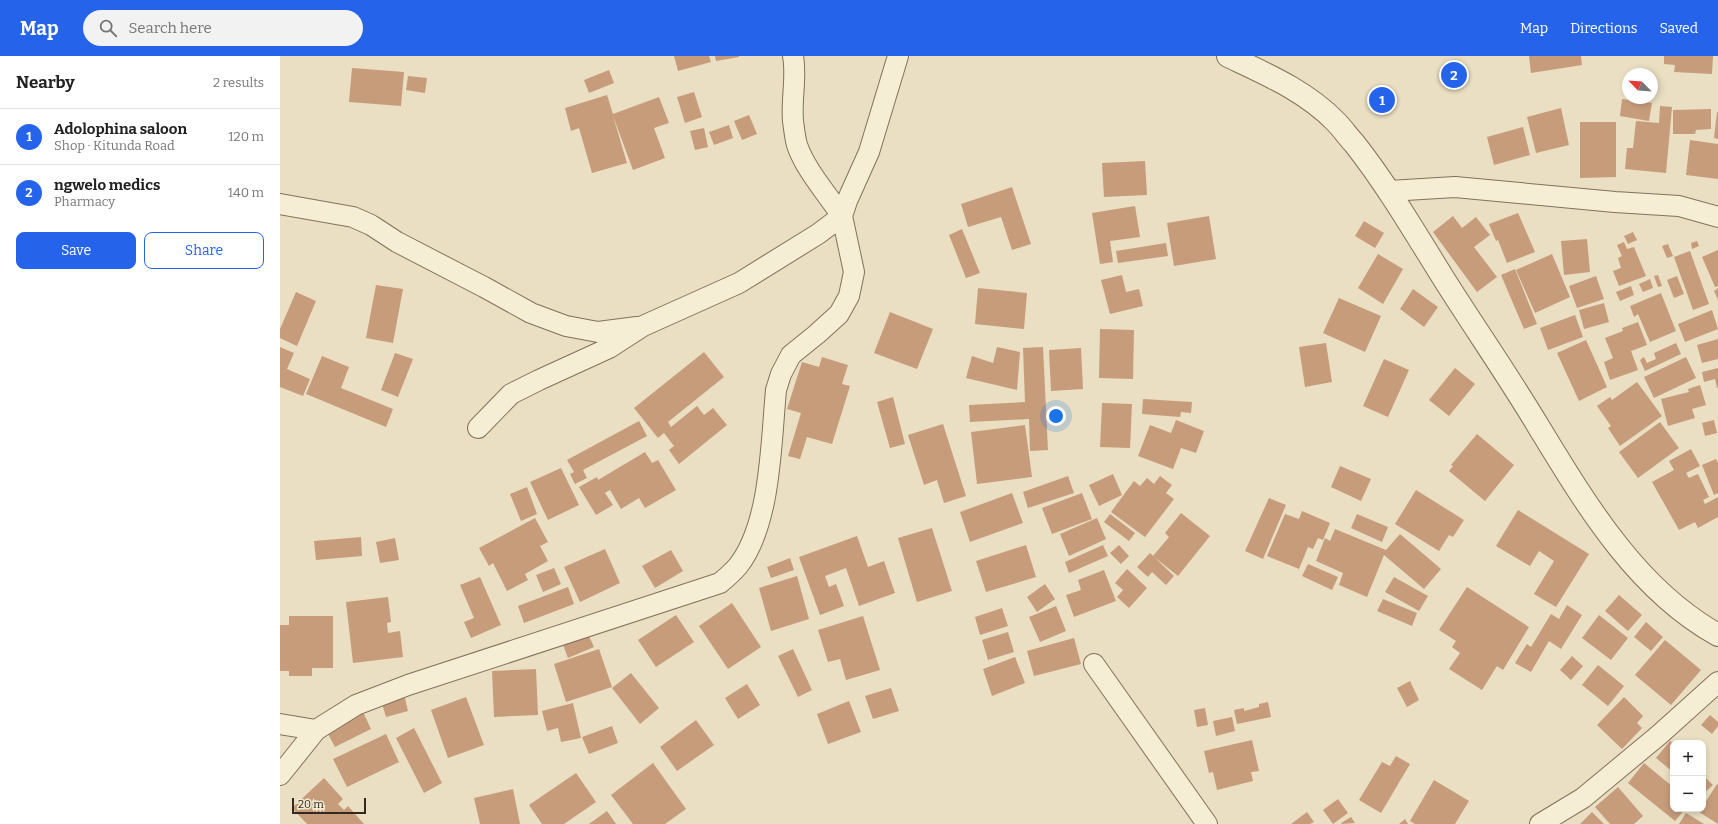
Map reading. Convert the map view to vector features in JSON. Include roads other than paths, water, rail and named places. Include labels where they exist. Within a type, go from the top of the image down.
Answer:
[{"type":"street","points":[[280,775],[316,730],[356,705],[408,685],[720,583],[737,566],[749,546],[757,527],[765,499],[776,390],[781,374],[791,355],[839,314],[849,296],[854,272],[842,216],[806,164],[797,145],[793,120],[792,95],[795,66],[793,56]]},
{"type":"street","points":[[478,428],[511,394],[609,348],[643,326],[739,283],[818,234],[842,216],[847,201],[869,152],[898,56]]},
{"type":"street","points":[[1228,56],[1298,91],[1336,122],[1368,161],[1389,191],[1526,406],[1568,475],[1621,550],[1644,578],[1669,602],[1718,635]]},
{"type":"street","points":[[1389,191],[1455,186],[1615,202],[1678,206],[1718,216]]},
{"type":"street","points":[[280,204],[353,217],[371,225],[417,253],[531,313],[566,326],[598,332],[643,326]]},
{"type":"street","points":[[1094,664],[1207,824]]},
{"type":"street","points":[[1540,824],[1583,798],[1659,735],[1718,682]]},
{"type":"street","points":[[280,724],[316,730]]},
{"type":"place","name":"ngwelo medics","points":[[1454,75]]},
{"type":"place","name":"Adolophina saloon","points":[[1382,100]]}]
